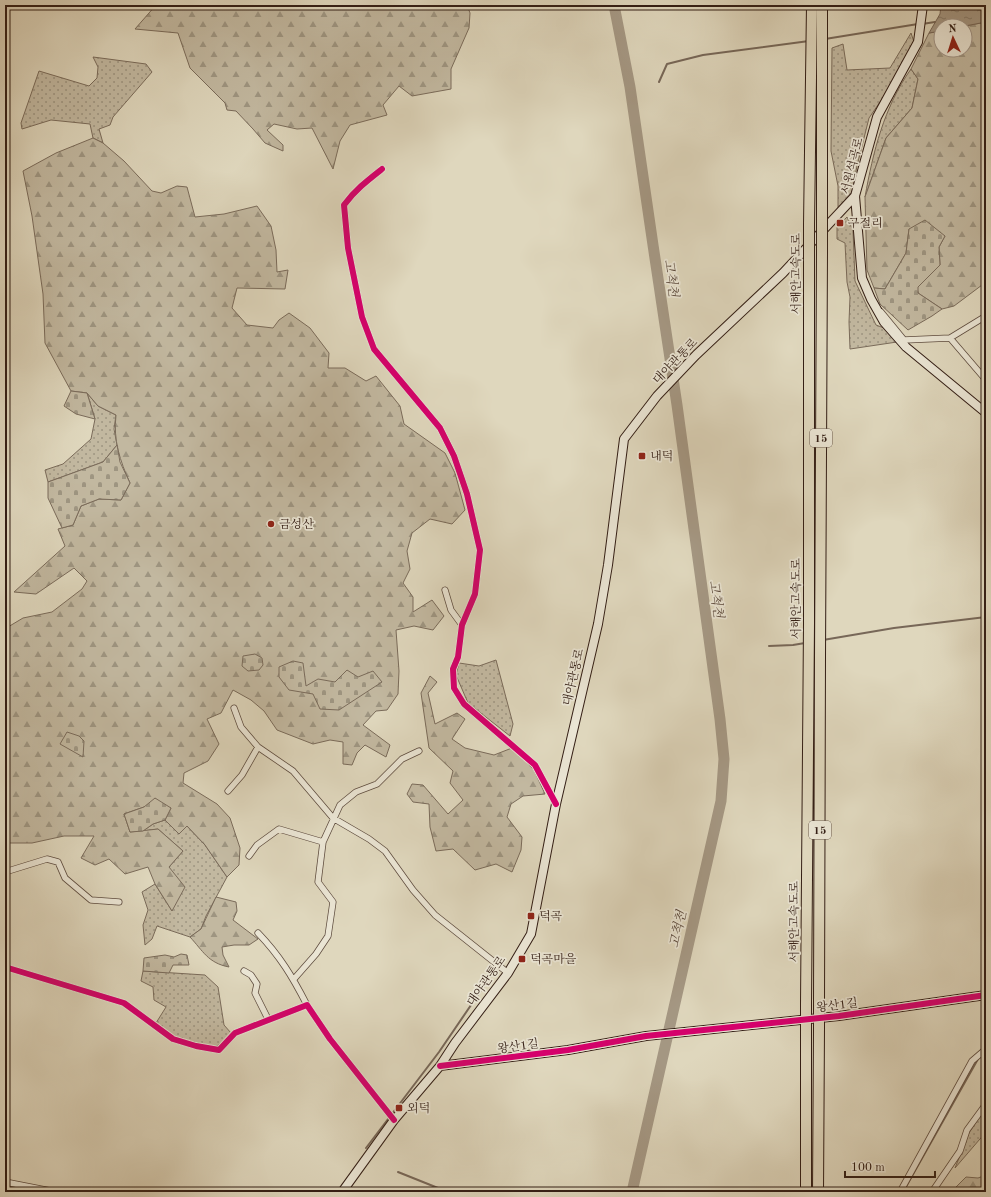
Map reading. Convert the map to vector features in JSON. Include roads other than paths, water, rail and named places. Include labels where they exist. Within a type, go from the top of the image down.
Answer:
[{"type":"highway","name":"서해안고속도로","points":[[812,5],[817,22],[822,213],[818,1192]]},
{"type":"highway","name":"서해안고속도로","points":[[817,22],[822,5]]},
{"type":"highway","name":"서해안고속도로","points":[[806,1192],[809,657],[809,224],[817,44]]},
{"type":"main road","name":"서원석곡로","points":[[923,5],[918,42],[877,117],[855,196],[862,278],[871,299],[884,322],[906,347],[986,412]]},
{"type":"main road","name":"대야관통로","points":[[342,1192],[392,1117],[440,1066],[455,1043],[508,973],[531,934],[556,804],[598,624],[608,565],[624,440],[657,396],[691,360],[783,273],[855,196]]},
{"type":"main road","name":"왕산1길","points":[[440,1066],[568,1050],[646,1036],[839,1016],[986,995]]},
{"type":"street","points":[[382,169],[353,193],[344,205],[348,248],[362,317],[374,349],[440,428],[454,456],[467,494],[480,550],[475,594],[462,625],[458,657],[453,669],[454,688],[464,704],[534,765],[556,804]]},
{"type":"street","points":[[871,299],[904,340],[950,338],[986,316]]},
{"type":"street","points":[[950,338],[986,380]]},
{"type":"street","points":[[445,590],[451,610],[462,625]]},
{"type":"street","points":[[234,708],[241,727],[258,747],[293,771],[333,818],[369,839],[384,851],[413,890],[435,915],[508,973]]},
{"type":"street","points":[[228,791],[242,775],[258,747]]},
{"type":"street","points":[[294,978],[316,954],[328,936],[333,902],[318,882],[323,842],[340,805],[356,792],[377,784],[402,759],[419,751]]},
{"type":"street","points":[[249,856],[257,845],[279,829],[323,842]]},
{"type":"street","points":[[5,872],[47,859],[58,862],[65,878],[91,900],[118,902]]},
{"type":"street","points":[[258,933],[275,950],[294,978],[307,1005],[330,1039],[392,1117]]},
{"type":"street","points":[[5,967],[124,1003],[173,1040],[219,1050],[235,1033],[307,1005]]},
{"type":"street","points":[[244,971],[251,975],[257,984],[255,993],[268,1019]]},
{"type":"street","points":[[900,1192],[972,1061],[986,1049]]},
{"type":"street","points":[[932,1192],[960,1151],[967,1130],[986,1104]]},
{"type":"street","points":[[5,1182],[56,1192]]},
{"type":"street","points":[[120,1192],[132,1192]]},
{"type":"water","points":[[941,5],[986,5],[986,22],[973,24],[973,18],[938,18],[940,14]]},
{"type":"water","points":[[933,26],[933,32],[929,33]]},
{"type":"waterway","name":"고척천","points":[[614,5],[630,87],[677,405],[720,719],[724,759],[721,801],[632,1192]]},
{"type":"waterway","points":[[922,24],[933,22]]},
{"type":"waterway","points":[[825,39],[918,24]]},
{"type":"waterway","points":[[659,82],[667,64],[703,55],[809,41]]},
{"type":"waterway","points":[[823,640],[894,628],[986,617]]},
{"type":"waterway","points":[[769,646],[805,643]]},
{"type":"waterway","points":[[366,1148],[439,1052],[484,986]]},
{"type":"waterway","points":[[903,1192],[978,1059]]},
{"type":"waterway","points":[[398,1172],[448,1192]]},
{"type":"waterway","points":[[410,1188],[411,1192]]},
{"type":"place","name":"구절리","points":[[840,223]]},
{"type":"place","name":"내덕","points":[[642,456]]},
{"type":"place","name":"금성산","points":[[271,524]]},
{"type":"place","name":"덕곡","points":[[531,916]]},
{"type":"place","name":"덕곡마을","points":[[522,959]]},
{"type":"place","name":"외덕","points":[[399,1108]]}]
